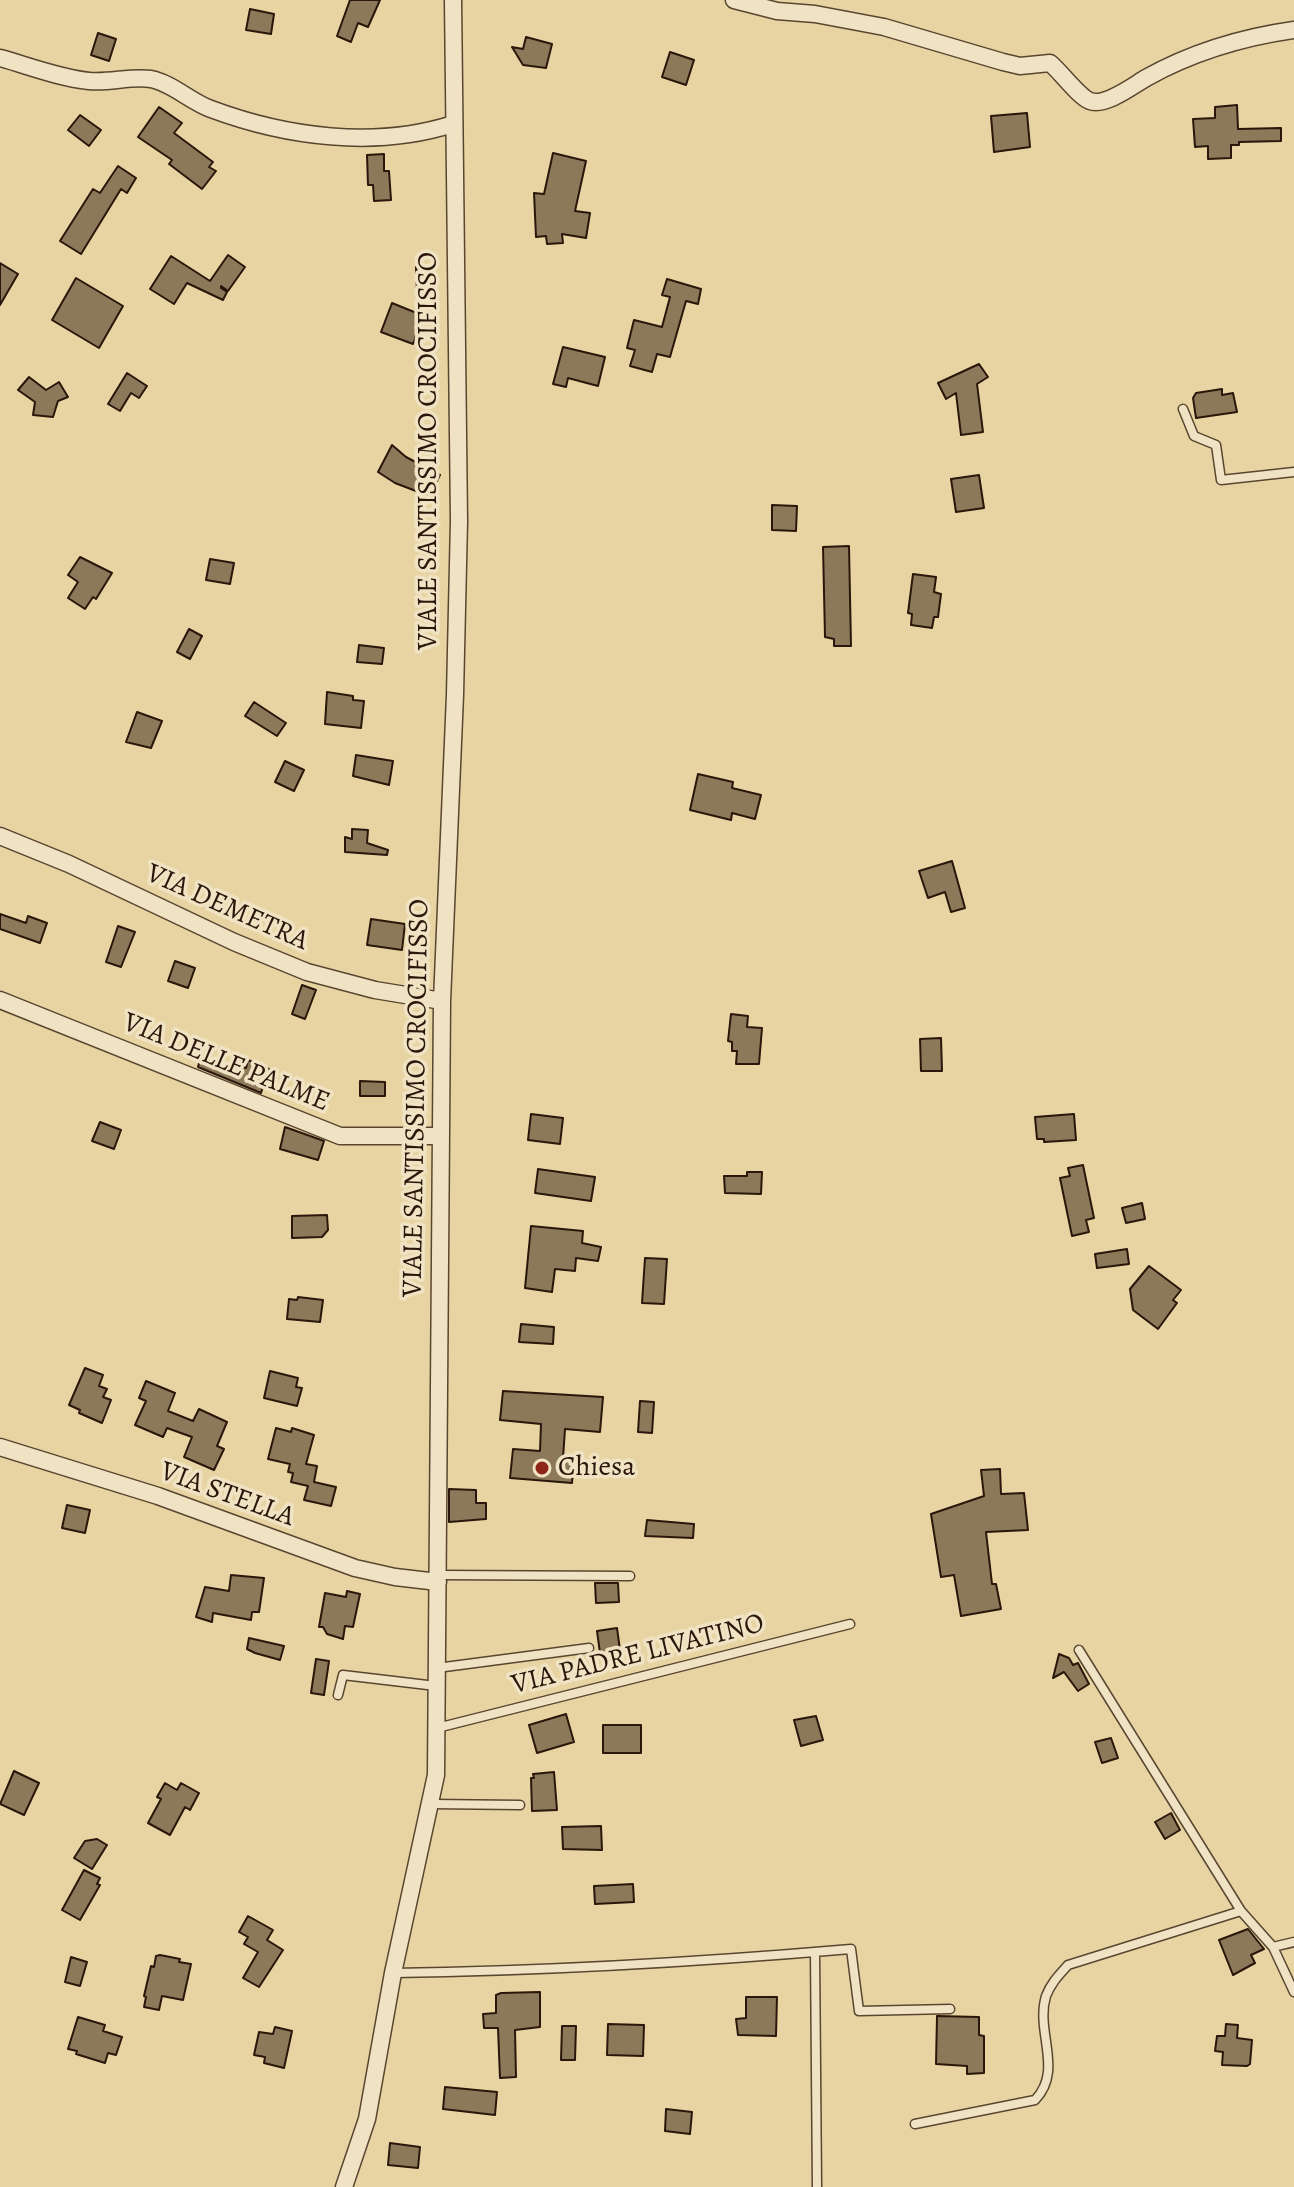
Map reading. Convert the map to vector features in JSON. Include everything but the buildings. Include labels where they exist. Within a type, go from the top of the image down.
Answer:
[{"type":"street","name":"VIALE SANTISSIMO CROCIFISSO","points":[[344,2187],[367,2119],[393,1973],[436,1775],[442,1001],[459,521],[453,0]]},
{"type":"street","points":[[734,0],[777,11],[815,14],[884,27],[1020,66],[1050,63],[1088,101],[1097,103],[1117,96],[1175,63],[1229,45],[1294,30]]},
{"type":"street","points":[[0,58],[92,81],[151,79],[203,106],[235,118],[302,132],[340,137],[408,136],[453,124]]},
{"type":"street","name":"VIA DEMETRA","points":[[0,836],[307,972],[375,990],[442,1001]]},
{"type":"street","name":"VIA DELLE PALME","points":[[0,1000],[340,1136],[441,1136]]},
{"type":"street","name":"VIA STELLA","points":[[0,1447],[158,1496],[355,1568],[395,1577],[438,1579]]},
{"type":"lane","points":[[1183,409],[1194,436],[1216,445],[1221,480],[1294,472]]},
{"type":"lane","points":[[438,1579],[630,1576]]},
{"type":"lane","name":"VIA PADRE LIVATINO","points":[[437,1728],[850,1624]]},
{"type":"lane","points":[[437,1668],[589,1648]]},
{"type":"lane","points":[[1079,1650],[1241,1911],[1273,1947],[1294,1992]]},
{"type":"lane","points":[[338,1695],[343,1675],[437,1686]]},
{"type":"lane","points":[[431,1804],[520,1805]]},
{"type":"lane","points":[[915,2124],[1035,2100],[1046,2089],[1049,2077],[1044,2019],[1046,1998],[1054,1979],[1068,1965],[1241,1911]]},
{"type":"lane","points":[[1273,1947],[1294,1942]]},
{"type":"lane","points":[[393,1973],[524,1971],[851,1949],[859,2011],[950,2009]]},
{"type":"lane","points":[[815,1952],[817,2187]]},
{"type":"place","name":"Chiesa","points":[[542,1468]]}]
